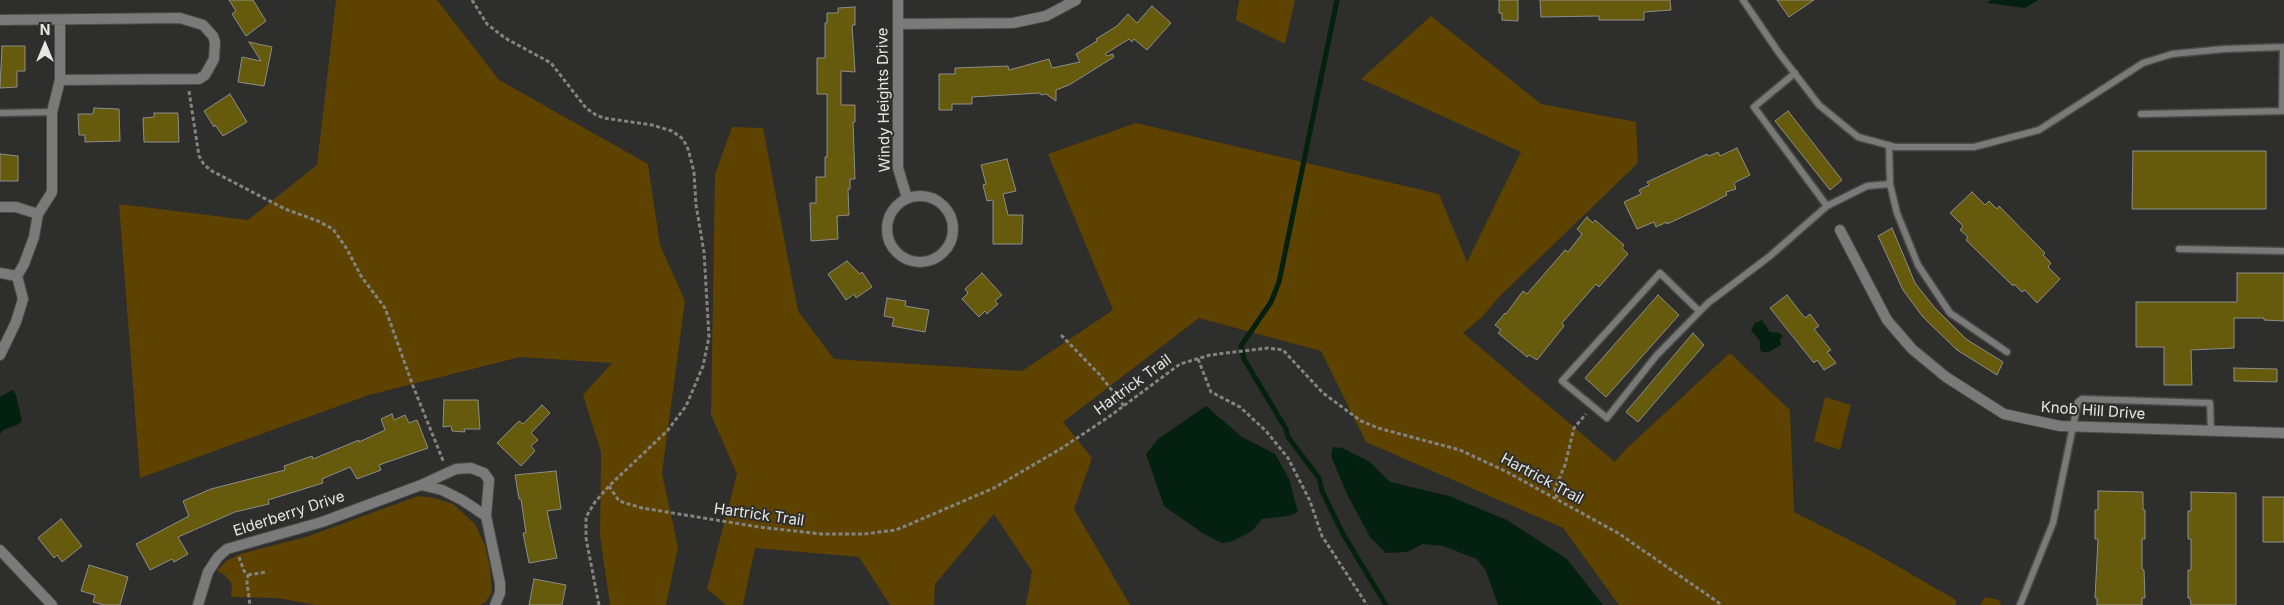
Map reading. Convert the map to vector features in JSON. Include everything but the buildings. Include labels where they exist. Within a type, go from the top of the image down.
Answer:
[{"type":"street","name":"Windy Heights Drive","points":[[898,0],[898,168],[907,198]]},
{"type":"street","points":[[898,24],[1013,23],[1046,16],[1076,0]]},
{"type":"street","points":[[0,20],[180,18],[198,22],[209,30],[215,42],[214,60],[205,75],[199,79],[187,81],[60,80]]},
{"type":"street","points":[[0,355],[16,322],[23,300],[17,276],[24,264],[34,237],[38,214],[52,192],[52,112],[60,80],[60,20]]},
{"type":"street","points":[[924,196],[933,198],[940,202],[951,216],[954,224],[952,242],[941,256],[934,260],[925,262],[908,260],[894,250],[890,242],[887,225],[889,217],[893,209],[907,198],[924,196]]},
{"type":"street","points":[[0,207],[16,207],[38,214]]},
{"type":"street","name":"Knob Hill Drive","points":[[1840,230],[1887,320],[1912,349],[1946,377],[2004,414],[2029,421],[2073,427],[2211,432],[2284,432]]},
{"type":"street","points":[[0,273],[17,276]]},
{"type":"street","name":"Elderberry Drive","points":[[198,605],[208,572],[218,557],[227,549],[322,522],[421,485],[456,469],[471,468],[484,473],[489,480],[486,516],[500,582],[500,593],[495,605]]},
{"type":"street","points":[[421,485],[442,490],[462,500],[486,516]]},
{"type":"street","points":[[0,550],[52,605]]},
{"type":"lane","points":[[1743,0],[1819,105],[1858,137],[1889,146],[1974,147],[2038,130],[2143,63],[2172,54],[2224,49],[2284,47],[2283,111],[2141,114]]},
{"type":"lane","points":[[1795,73],[1754,107],[1827,206]]},
{"type":"lane","points":[[0,113],[52,112]]},
{"type":"lane","points":[[1889,146],[1890,184],[1896,213],[1918,265],[1950,313],[2007,352]]},
{"type":"lane","points":[[1699,311],[1660,274],[1562,381],[1607,418],[1656,356],[1699,311],[1770,256],[1827,206],[1867,186],[1890,184]]},
{"type":"lane","points":[[2179,249],[2284,251]]},
{"type":"lane","points":[[2020,605],[2053,523],[2078,402],[2082,399],[2210,402],[2211,432]]},
{"type":"path","points":[[472,0],[487,24],[505,38],[551,63],[586,108],[604,118],[652,125],[672,131],[683,139],[688,149],[694,172],[696,205],[704,252],[709,338],[703,366],[686,406],[668,430],[609,486],[595,502],[586,518],[586,538],[599,605]]},
{"type":"path","points":[[187,81],[199,156],[203,163],[210,170],[285,209],[318,221],[333,229],[347,249],[361,276],[385,308],[413,386],[449,472]]},
{"type":"path","points":[[1061,335],[1100,375],[1124,406]]},
{"type":"path","name":"Hartrick Trail","points":[[609,486],[619,501],[642,508],[750,526],[821,534],[864,534],[896,530],[994,488],[1062,448],[1124,406],[1180,364],[1210,355],[1268,348],[1283,350],[1323,393],[1361,421],[1378,428],[1460,450],[1507,472],[1618,533],[1722,605]]},
{"type":"path","points":[[1198,359],[1211,392],[1240,407],[1266,432],[1288,458],[1310,501],[1322,536],[1367,605]]},
{"type":"path","points":[[1557,498],[1555,488],[1565,466],[1574,428],[1592,406]]},
{"type":"path","points":[[236,547],[244,571],[248,575]]},
{"type":"path","points":[[248,575],[266,572]]},
{"type":"path","points":[[248,575],[250,605]]},
{"type":"shaded area","points":[[336,0],[437,0],[499,80],[648,164],[660,245],[685,301],[662,473],[678,547],[666,605],[610,605],[600,536],[601,452],[583,395],[612,363],[520,357],[369,395],[140,478],[119,204],[248,220],[317,165]]},
{"type":"shaded area","points":[[1239,0],[1295,0],[1285,44],[1236,20]]},
{"type":"shaded area","points":[[1991,0],[2038,0],[2025,8],[1987,3]]},
{"type":"shaded area","points":[[1431,16],[1541,104],[1636,122],[1638,163],[1499,297],[1483,316],[1463,333],[1615,462],[1626,449],[1730,353],[1790,410],[1794,512],[1871,551],[1956,600],[1956,605],[1619,605],[1563,528],[1366,442],[1321,351],[1199,318],[1063,422],[1092,458],[1074,509],[1130,605],[1026,605],[1032,571],[994,514],[935,584],[934,605],[890,605],[859,557],[755,548],[743,605],[726,605],[707,589],[737,474],[711,415],[715,175],[732,127],[763,128],[798,311],[834,359],[1022,371],[1113,310],[1048,154],[1136,123],[1439,194],[1467,262],[1521,152],[1361,79]]},
{"type":"shaded area","points":[[1762,320],[1770,332],[1780,333],[1783,337],[1780,339],[1781,345],[1769,352],[1762,352],[1760,350],[1760,341],[1751,330],[1755,323]]},
{"type":"shaded area","points":[[12,390],[16,395],[22,421],[3,430],[0,434],[0,397]]},
{"type":"shaded area","points":[[1825,397],[1851,405],[1840,450],[1814,441]]},
{"type":"shaded area","points":[[1206,406],[1242,437],[1275,454],[1289,479],[1298,512],[1288,516],[1262,519],[1252,531],[1233,541],[1222,543],[1204,534],[1164,506],[1146,454],[1158,439]]},
{"type":"shaded area","points":[[1333,447],[1342,448],[1370,462],[1390,482],[1449,496],[1507,520],[1567,559],[1603,605],[1498,605],[1486,571],[1477,559],[1443,546],[1423,544],[1407,552],[1386,553],[1370,537],[1347,494],[1331,456]]},
{"type":"shaded area","points":[[418,496],[435,498],[453,504],[475,524],[485,545],[490,568],[492,592],[486,602],[480,605],[315,605],[278,598],[231,597],[232,584],[224,574],[217,571],[226,561],[240,554],[306,537]]},
{"type":"shaded area","points":[[1985,597],[1999,600],[2001,605],[1980,605]]},
{"type":"waterway","points":[[1337,0],[1279,282],[1271,302],[1241,346],[1244,359],[1286,429],[1288,437],[1319,478],[1322,491],[1343,534],[1386,605]]}]
